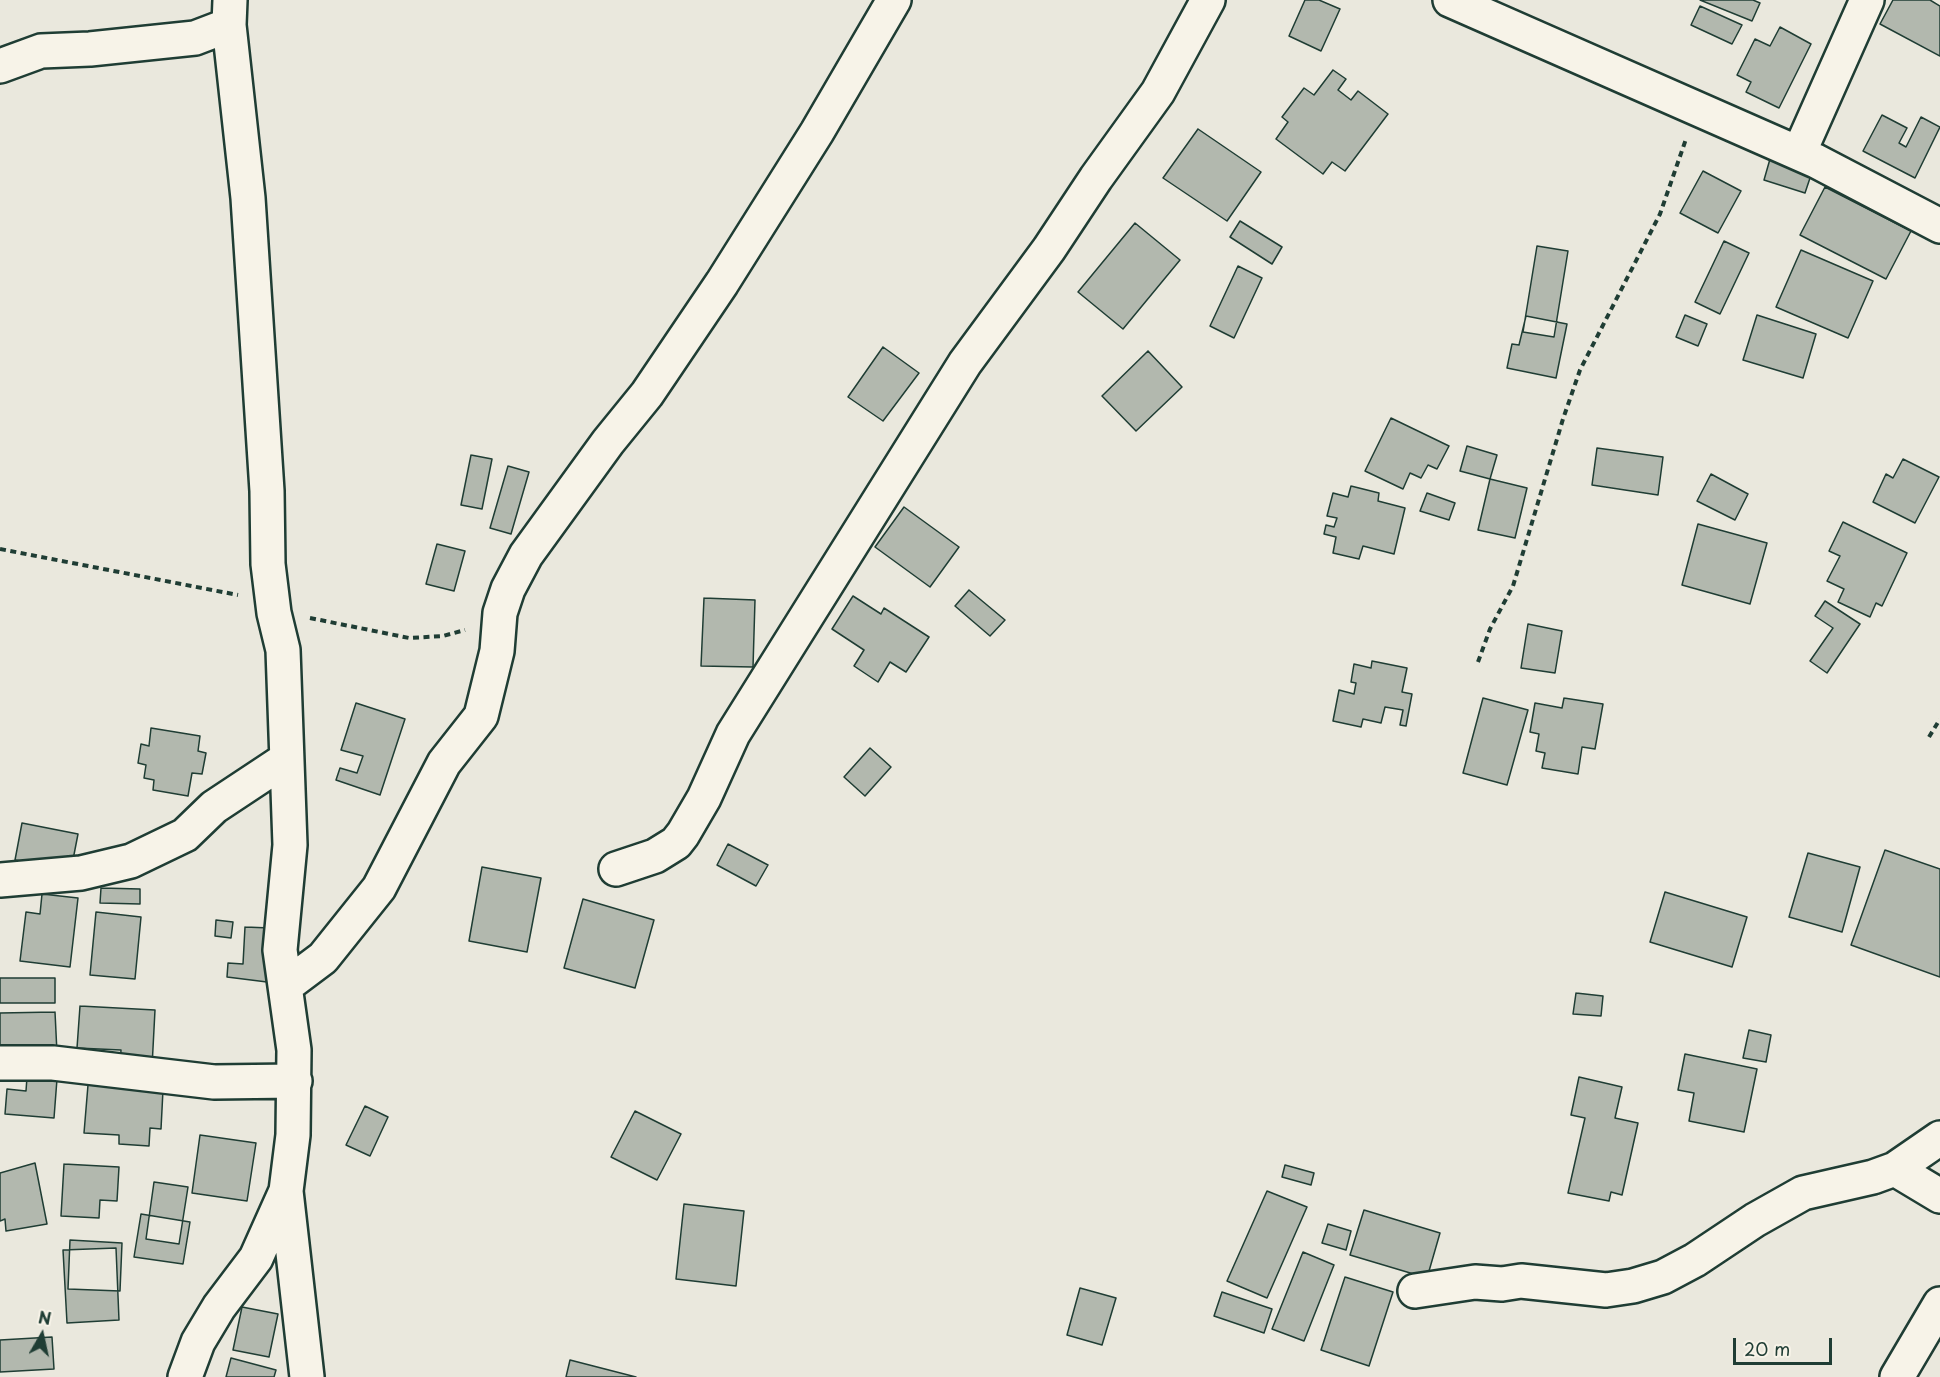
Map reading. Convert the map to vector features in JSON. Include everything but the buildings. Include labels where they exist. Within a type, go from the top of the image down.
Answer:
[{"type":"street","points":[[287,985],[323,958],[379,888],[444,763],[481,716],[497,651],[501,613],[508,589],[526,555],[608,442],[647,394],[722,283],[811,142],[894,0]]},
{"type":"street","points":[[616,869],[655,856],[676,843],[704,798],[733,734],[965,363],[1049,249],[1096,178],[1158,92],[1208,0]]},
{"type":"street","points":[[1450,0],[1799,153],[1940,226]]},
{"type":"street","points":[[1799,153],[1868,0]]},
{"type":"street","points":[[0,66],[40,51],[90,49],[195,38],[230,13],[248,198],[272,601],[283,650],[285,760],[290,845],[280,950],[287,985],[295,1081],[293,1135],[286,1191],[308,1377]]},
{"type":"street","points":[[0,880],[81,873],[131,861],[184,835],[214,807],[285,760]]},
{"type":"street","points":[[0,1063],[53,1063],[214,1082],[295,1081]]},
{"type":"street","points":[[1415,1291],[1475,1282],[1502,1284],[1521,1281],[1606,1290],[1633,1286],[1663,1277],[1695,1260],[1803,1193],[1873,1177],[1895,1169],[1940,1138]]},
{"type":"street","points":[[1895,1169],[1940,1196]]},
{"type":"street","points":[[186,1377],[198,1342],[219,1307],[256,1258],[286,1191]]},
{"type":"street","points":[[1897,1377],[1940,1304]]},
{"type":"path","points":[[1478,662],[1490,629],[1513,586],[1580,370],[1660,214],[1695,106]]},
{"type":"path","points":[[0,549],[272,601],[318,621],[410,638],[443,636],[470,629],[501,613]]},
{"type":"path","points":[[1929,737],[1940,719]]}]
